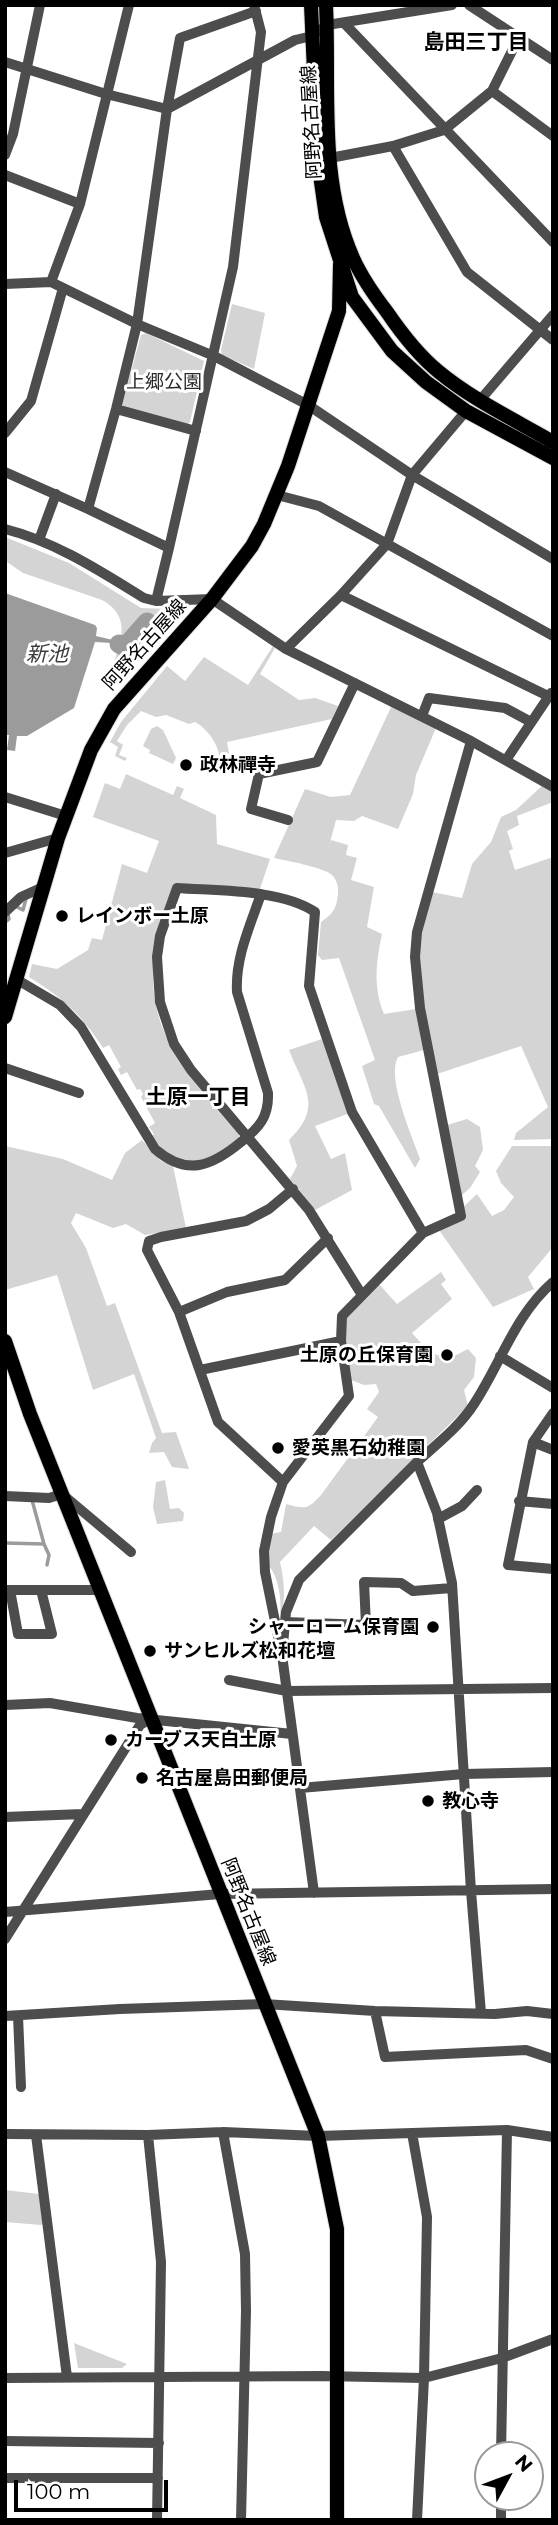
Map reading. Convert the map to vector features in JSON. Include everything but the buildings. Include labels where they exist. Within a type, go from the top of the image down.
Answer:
[{"type":"main road","name":"阿野名古屋線","points":[[311,5],[318,161],[326,217],[352,297],[339,311]]},
{"type":"main road","name":"阿野名古屋線","points":[[326,5],[330,158],[340,219],[352,256],[372,292],[413,347],[438,372],[553,442]]},
{"type":"main road","name":"阿野名古屋線","points":[[5,1017],[8,995],[16,979],[58,838],[91,750],[114,709],[212,599],[252,546],[276,495],[339,311],[340,264]]},
{"type":"main road","points":[[372,292],[352,297],[392,351],[426,382],[466,411],[553,458]]},
{"type":"main road","name":"阿野名古屋線","points":[[5,1341],[27,1406],[318,2136],[337,2229],[337,2520]]},
{"type":"street","points":[[5,155],[13,134],[40,5]]},
{"type":"street","points":[[51,282],[80,204],[129,5]]},
{"type":"street","points":[[5,62],[106,94],[167,109],[295,40],[313,36],[327,25],[452,5]]},
{"type":"street","points":[[470,5],[553,60]]},
{"type":"street","points":[[88,509],[137,324],[167,109],[180,38],[255,8],[261,32],[233,267],[156,601]]},
{"type":"street","points":[[345,24],[553,243]]},
{"type":"street","points":[[330,158],[393,146],[444,130],[492,91],[519,37]]},
{"type":"street","points":[[492,91],[553,136]]},
{"type":"street","points":[[393,146],[467,272],[553,340]]},
{"type":"street","points":[[5,175],[80,204]]},
{"type":"street","points":[[5,284],[51,282],[137,324],[214,356],[308,405],[412,475],[553,559]]},
{"type":"street","points":[[5,433],[8,417],[31,401],[63,288]]},
{"type":"street","points":[[481,399],[553,315]]},
{"type":"street","points":[[116,409],[196,431]]},
{"type":"street","points":[[286,649],[341,595],[387,544],[412,475],[466,411]]},
{"type":"street","points":[[5,472],[169,548]]},
{"type":"street","points":[[38,540],[56,494]]},
{"type":"street","points":[[276,495],[319,506],[553,636]]},
{"type":"street","points":[[5,530],[38,540],[80,559],[144,598],[156,601],[212,599],[286,649],[471,741],[553,787]]},
{"type":"street","points":[[341,595],[550,694],[506,760]]},
{"type":"street","points":[[288,820],[251,809],[260,774],[317,762],[355,682]]},
{"type":"street","points":[[422,716],[429,698],[505,708],[531,722]]},
{"type":"street","points":[[314,1893],[282,1655],[268,1595],[264,1551],[271,1517],[283,1482],[349,1396],[341,1341],[342,1316],[423,1233],[461,1216],[420,1008],[415,957],[417,932],[471,741]]},
{"type":"street","points":[[5,797],[66,816]]},
{"type":"street","points":[[5,853],[58,838]]},
{"type":"street","points":[[5,912],[21,897],[43,887]]},
{"type":"street","points":[[362,1295],[328,1238],[293,1189],[191,1070],[174,1044],[160,1002],[157,957],[160,936],[177,888],[261,894],[315,912],[309,986],[352,1112],[423,1233]]},
{"type":"street","points":[[16,979],[48,997],[70,1014],[89,1038],[149,1142],[161,1154],[183,1165],[199,1166],[219,1160],[265,1119],[269,1106],[268,1093],[237,992],[236,980],[239,961],[261,894]]},
{"type":"street","points":[[5,1068],[79,1093]]},
{"type":"street","points":[[283,1482],[218,1422],[179,1312],[147,1250],[149,1241],[246,1221],[269,1209],[293,1189]]},
{"type":"street","points":[[179,1312],[227,1292],[285,1280],[328,1238]]},
{"type":"street","points":[[282,1655],[286,1612],[299,1580],[462,1420],[475,1404],[521,1318],[542,1291],[553,1282]]},
{"type":"street","points":[[200,1370],[341,1341]]},
{"type":"street","points":[[500,1356],[553,1388]]},
{"type":"street","points":[[553,1413],[533,1442],[508,1565],[553,1569]]},
{"type":"street","points":[[533,1442],[553,1450]]},
{"type":"street","points":[[417,1462],[438,1519],[452,1588],[481,2012]]},
{"type":"street","points":[[438,1519],[462,1506],[477,1490]]},
{"type":"street","points":[[5,1496],[49,1498],[62,1494],[131,1552]]},
{"type":"street","points":[[519,1501],[553,1504]]},
{"type":"street","points":[[285,1622],[366,1625],[364,1582],[401,1583],[413,1591],[452,1588]]},
{"type":"street","points":[[41,1590],[52,1634],[18,1634],[8,1590],[41,1590],[101,1590]]},
{"type":"street","points":[[229,1680],[287,1691],[553,1688]]},
{"type":"street","points":[[5,1705],[50,1703],[137,1718],[292,1734]]},
{"type":"street","points":[[5,1939],[140,1725],[152,1718]]},
{"type":"street","points":[[300,1788],[464,1774],[553,1772]]},
{"type":"street","points":[[5,1817],[83,1814]]},
{"type":"street","points":[[5,1912],[220,1894],[553,1889]]},
{"type":"street","points":[[5,2017],[264,2004],[375,2011],[495,2014],[527,2011],[553,2014]]},
{"type":"street","points":[[375,2011],[385,2057],[526,2050],[553,2059]]},
{"type":"street","points":[[18,2016],[21,2087]]},
{"type":"street","points":[[501,2441],[507,2130]]},
{"type":"street","points":[[5,2134],[148,2135],[223,2132],[318,2136],[507,2130],[553,2137]]},
{"type":"street","points":[[223,2132],[245,2254],[241,2520]]},
{"type":"street","points":[[412,2133],[426,2217],[424,2378],[417,2520]]},
{"type":"street","points":[[36,2135],[67,2377]]},
{"type":"street","points":[[148,2135],[160,2262],[161,2377],[157,2520]]},
{"type":"street","points":[[5,2378],[424,2378],[502,2358],[553,2339]]},
{"type":"street","points":[[5,2441],[159,2443]]},
{"type":"street","points":[[5,2478],[158,2478]]},
{"type":"green space","points":[[232,304],[265,313],[254,369],[222,355]]},
{"type":"green space","name":"上郷公園","points":[[146,333],[204,361],[190,422],[186,426],[125,409],[122,404],[141,335]]},
{"type":"green space","points":[[5,537],[69,563],[141,608],[168,609],[173,615],[109,686],[108,681],[121,636],[119,616],[102,600],[23,573],[7,562]]},
{"type":"green space","points":[[273,646],[275,648],[260,674],[299,700],[315,698],[338,706],[332,719],[227,742],[229,753],[220,763],[213,739],[195,722],[189,724],[166,715],[156,717],[141,711],[127,725],[117,741],[123,745],[119,755],[127,758],[125,761],[115,756],[118,747],[110,742],[121,722],[167,666],[185,681],[204,657],[248,685]]},
{"type":"green space","points":[[392,705],[436,728],[416,775],[413,794],[398,829],[362,816],[354,821],[336,820],[328,850],[331,840],[348,845],[346,855],[357,858],[351,880],[374,887],[367,927],[382,934],[377,974],[378,994],[384,1014],[416,1009],[424,1050],[398,1057],[395,1066],[402,1107],[420,1159],[415,1168],[379,1106],[374,1104],[362,1066],[375,1060],[339,958],[322,960],[318,955],[321,922],[332,913],[337,901],[336,881],[332,875],[321,869],[274,858],[305,789],[331,797],[350,795]]},
{"type":"green space","points":[[157,726],[163,730],[176,758],[173,764],[149,753],[150,750],[143,746],[151,729]]},
{"type":"green space","points":[[126,774],[173,795],[177,786],[184,789],[180,798],[216,815],[217,844],[270,859],[260,889],[174,883],[156,943],[153,983],[161,1024],[175,1052],[239,1133],[238,1141],[204,1159],[181,1160],[161,1148],[149,1127],[155,1123],[141,1097],[143,1094],[140,1089],[137,1090],[127,1072],[121,1075],[118,1069],[121,1067],[109,1045],[103,1048],[87,1025],[70,1008],[29,977],[32,964],[57,969],[88,950],[92,938],[102,940],[122,864],[147,873],[159,841],[93,817],[105,783],[120,789]]},
{"type":"green space","points":[[543,785],[553,790],[553,802],[517,816],[519,825],[507,831],[513,849],[509,851],[515,870],[553,857],[553,1139],[514,1140],[516,1133],[548,1107],[521,1046],[437,1074],[421,987],[420,934],[432,892],[462,898],[472,864],[491,842],[501,817],[516,810]]},
{"type":"green space","points":[[322,1039],[350,1113],[315,1126],[331,1159],[345,1153],[352,1190],[315,1210],[290,1179],[297,1166],[289,1140],[306,1117],[308,1097],[289,1050]]},
{"type":"green space","points":[[467,1119],[480,1127],[483,1150],[475,1166],[480,1172],[461,1196],[447,1125]]},
{"type":"green space","points":[[142,1140],[161,1161],[173,1166],[186,1228],[145,1235],[126,1224],[113,1228],[76,1213],[71,1223],[86,1248],[107,1306],[115,1303],[162,1433],[176,1432],[189,1469],[172,1467],[164,1452],[149,1453],[156,1438],[134,1374],[93,1390],[57,1275],[5,1290],[5,1146],[63,1159],[112,1180],[125,1153]]},
{"type":"green space","points":[[512,1146],[553,1146],[553,1247],[528,1277],[534,1289],[493,1307],[439,1230],[477,1194],[492,1216],[504,1210],[514,1197],[501,1183],[496,1171]]},
{"type":"green space","points":[[441,1272],[446,1280],[441,1284],[452,1299],[412,1333],[430,1353],[450,1358],[468,1349],[476,1358],[474,1377],[464,1390],[468,1406],[331,1540],[314,1526],[280,1562],[284,1593],[279,1624],[279,1592],[275,1576],[267,1564],[271,1534],[281,1532],[286,1504],[306,1507],[321,1495],[378,1417],[367,1409],[379,1392],[376,1384],[364,1385],[351,1380],[345,1341],[345,1317],[379,1284],[397,1304]]},
{"type":"green space","points":[[165,1480],[170,1509],[179,1508],[184,1513],[183,1521],[157,1524],[153,1507],[156,1482]]},
{"type":"green space","points":[[5,2190],[39,2194],[43,2224],[5,2222]]},
{"type":"green space","points":[[74,2343],[127,2364],[122,2368],[78,2368]]},
{"type":"water","name":"新池","points":[[5,593],[95,625],[96,636],[113,640],[112,643],[95,642],[74,708],[27,736],[17,736],[15,751],[7,750],[9,735],[5,735]]},
{"type":"waterway","points":[[119,644],[125,647],[147,622]]},
{"type":"waterway","points":[[120,664],[134,644]]},
{"type":"waterway","points":[[17,907],[23,910],[26,899]]},
{"type":"waterway","points":[[5,922],[9,919],[8,914]]},
{"type":"waterway","points":[[32,1500],[44,1544]]},
{"type":"waterway","points":[[5,1543],[44,1544],[49,1555],[47,1565]]},
{"type":"place","name":"政林禪寺","points":[[186,765]]},
{"type":"place","name":"レインボー土原","points":[[62,916]]},
{"type":"place","name":"土原の丘保育園","points":[[447,1355]]},
{"type":"place","name":"愛英黒石幼稚園","points":[[278,1448]]},
{"type":"place","name":"シャーローム保育園","points":[[433,1627]]},
{"type":"place","name":"サンヒルズ松和花壇","points":[[150,1651]]},
{"type":"place","name":"カーブス天白土原","points":[[111,1740]]},
{"type":"place","name":"名古屋島田郵便局","points":[[142,1778]]},
{"type":"place","name":"教心寺","points":[[428,1801]]},
{"type":"district","name":"島田三丁目","points":[[476,43]]},
{"type":"district","name":"土原一丁目","points":[[198,1098]]}]
